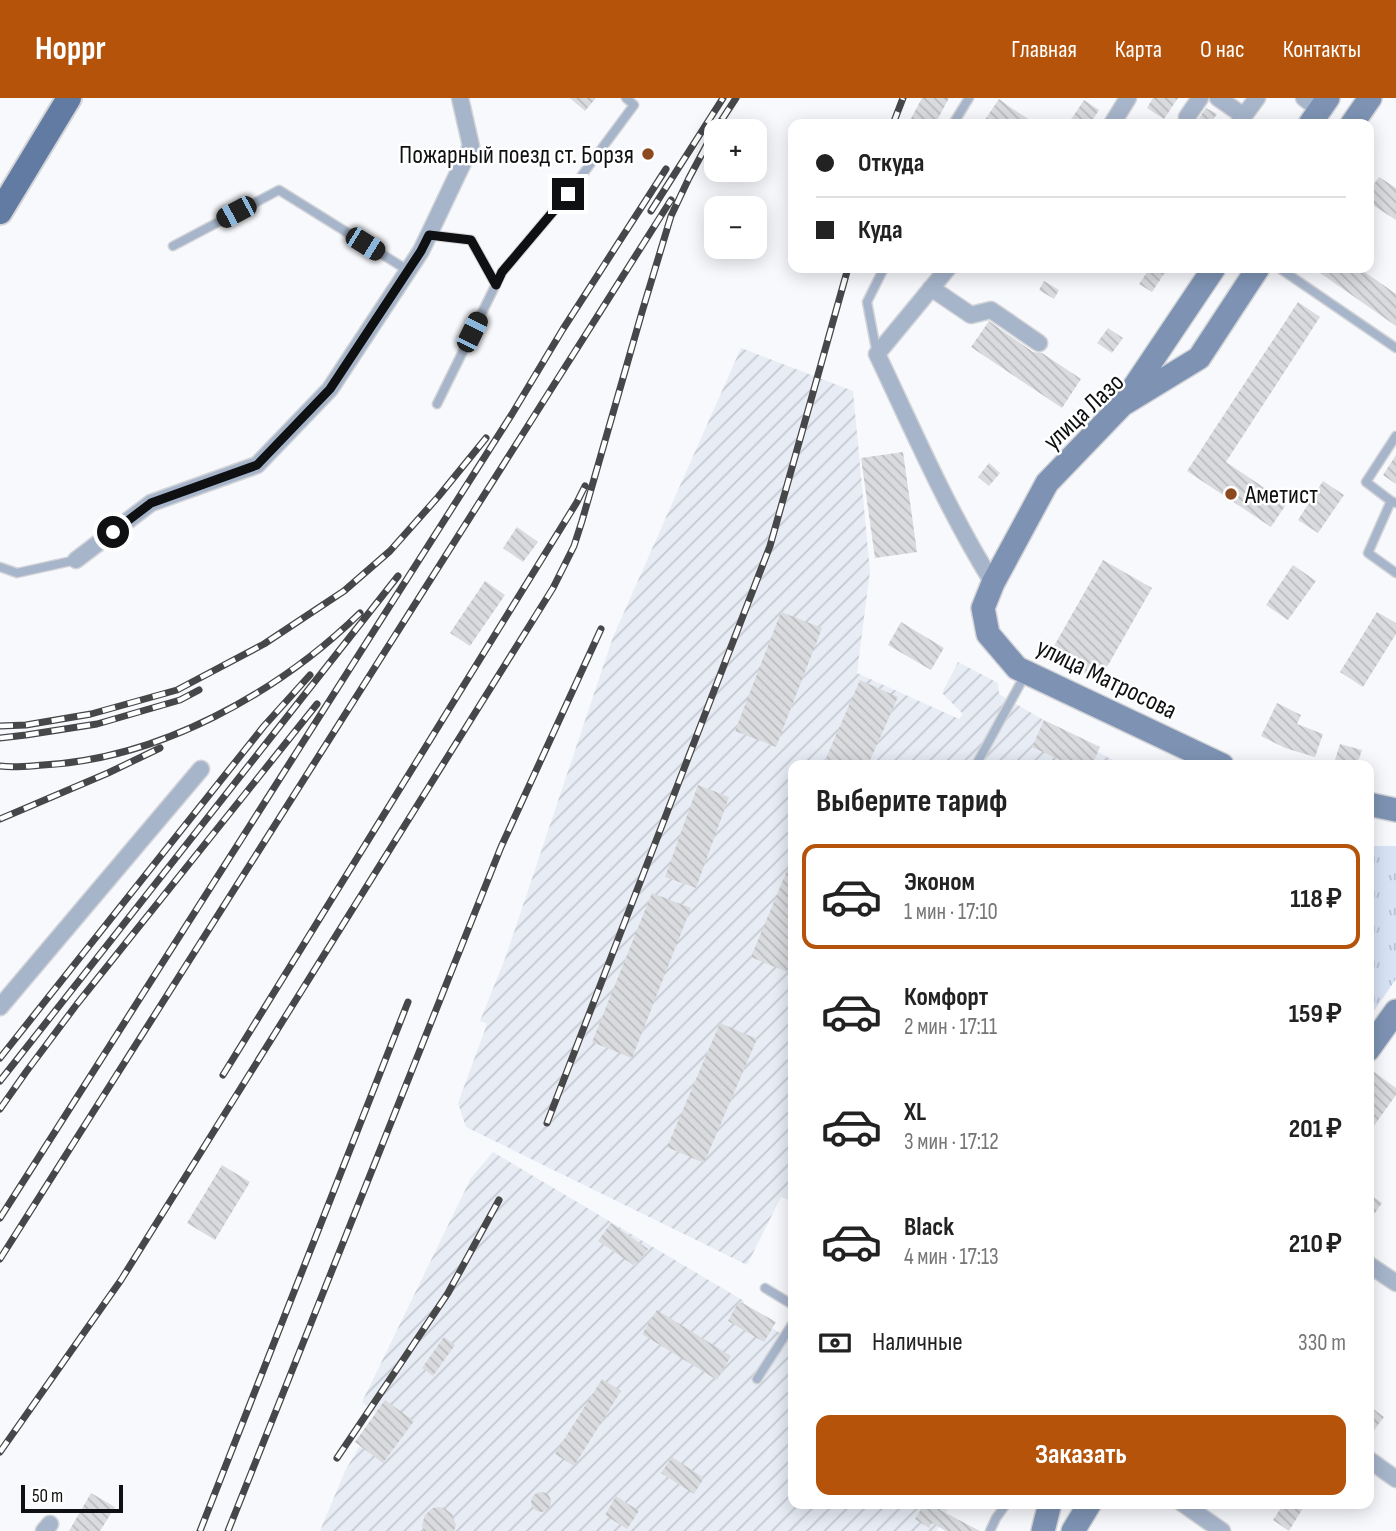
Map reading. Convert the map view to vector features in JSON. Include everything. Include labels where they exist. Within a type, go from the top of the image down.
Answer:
[{"type":"main road","points":[[0,212],[69,98]]},
{"type":"street","points":[[76,560],[151,503],[257,465],[330,389],[421,251],[471,146],[460,98]]},
{"type":"street","points":[[1115,119],[1128,98]]},
{"type":"street","points":[[1187,117],[1200,98]]},
{"type":"street","points":[[1218,98],[1240,119]]},
{"type":"street","points":[[1242,119],[1257,98]]},
{"type":"street","points":[[1355,119],[1370,98]]},
{"type":"street","points":[[943,273],[877,354],[943,492],[993,583]]},
{"type":"street","points":[[1122,405],[1211,273]]},
{"type":"street","name":"улица Лазо","points":[[993,583],[1047,483],[1122,405],[1199,358],[1255,273]]},
{"type":"street","points":[[932,288],[971,315],[991,310],[1040,343]]},
{"type":"street","name":"улица Матросова","points":[[993,583],[983,608],[988,634],[1017,668],[1211,760]]},
{"type":"street","points":[[0,1007],[201,769]]},
{"type":"street","points":[[1374,805],[1396,810]]},
{"type":"street","points":[[1374,1042],[1396,1011]]},
{"type":"street","points":[[1374,1268],[1396,1283]]},
{"type":"street","points":[[1374,1463],[1396,1479]]},
{"type":"street","points":[[1043,1531],[1048,1509]]},
{"type":"street","points":[[1073,1531],[1086,1509]]},
{"type":"street","points":[[1190,1509],[1217,1530]]},
{"type":"lane","points":[[437,404],[502,272],[568,194],[634,105],[626,98]]},
{"type":"lane","points":[[956,119],[969,98]]},
{"type":"lane","points":[[173,246],[279,190],[408,271]]},
{"type":"lane","points":[[429,235],[471,240],[496,285]]},
{"type":"lane","points":[[877,354],[867,302],[882,273]]},
{"type":"lane","points":[[1286,273],[1396,348]]},
{"type":"lane","points":[[1396,436],[1366,482],[1394,502],[1368,553],[1396,573]]},
{"type":"lane","points":[[0,568],[17,573],[76,560]]},
{"type":"lane","points":[[979,760],[1027,673]]},
{"type":"lane","points":[[765,1288],[788,1302]]},
{"type":"lane","points":[[757,1379],[788,1331]]},
{"type":"lane","points":[[990,1531],[1003,1509]]},
{"type":"shaded area","points":[[741,348],[853,391],[870,571],[857,673],[959,719],[963,714],[942,693],[958,662],[998,683],[999,694],[1112,760],[788,760],[788,1199],[781,1197],[747,1265],[466,1127],[458,1103],[487,1024],[480,1021],[506,956],[613,637]]},
{"type":"shaded area","points":[[493,1152],[744,1301],[743,1310],[788,1338],[788,1509],[948,1509],[937,1531],[320,1531],[345,1471],[378,1415],[362,1402],[471,1178]]},
{"type":"green space","points":[[1374,846],[1396,846],[1396,979],[1374,1011]]},
{"type":"building","points":[[570,98],[596,98],[585,111]]},
{"type":"building","points":[[922,98],[949,98],[938,119],[911,119]]},
{"type":"building","points":[[1153,98],[1178,98],[1164,119],[1147,108]]},
{"type":"building","points":[[999,99],[1028,119],[985,119]]},
{"type":"building","points":[[1084,100],[1099,110],[1093,119],[1071,119]]},
{"type":"building","points":[[1206,108],[1217,114],[1214,119],[1198,119]]},
{"type":"building","points":[[1379,177],[1396,188],[1396,220],[1374,206],[1374,184]]},
{"type":"building","points":[[1147,273],[1165,273],[1152,292],[1139,284]]},
{"type":"building","points":[[1320,273],[1366,273],[1396,294],[1396,326]]},
{"type":"building","points":[[1044,281],[1059,290],[1054,299],[1039,290]]},
{"type":"building","points":[[1298,302],[1320,317],[1226,462],[1287,503],[1271,527],[1187,471]]},
{"type":"building","points":[[989,321],[1033,352],[1042,353],[1081,379],[1062,408],[971,347]]},
{"type":"building","points":[[1108,328],[1123,338],[1112,353],[1097,343]]},
{"type":"building","points":[[903,452],[917,552],[875,558],[861,458]]},
{"type":"building","points":[[1396,455],[1396,484],[1383,475]]},
{"type":"building","points":[[989,463],[1000,473],[989,486],[978,477]]},
{"type":"building","points":[[1323,481],[1344,495],[1318,533],[1298,520]]},
{"type":"building","points":[[517,527],[538,542],[523,562],[503,548]]},
{"type":"building","points":[[1103,560],[1152,588],[1099,681],[1050,653]]},
{"type":"building","points":[[1293,565],[1316,581],[1288,620],[1266,605]]},
{"type":"building","points":[[485,581],[505,595],[470,646],[450,633]]},
{"type":"building","points":[[781,612],[822,628],[776,747],[735,731]]},
{"type":"building","points":[[1377,612],[1396,623],[1396,634],[1363,687],[1340,672]]},
{"type":"building","points":[[901,622],[944,648],[931,670],[888,645]]},
{"type":"building","points":[[860,680],[898,697],[870,760],[825,760]]},
{"type":"building","points":[[1277,703],[1301,715],[1297,724],[1323,734],[1315,757],[1285,748],[1261,736]]},
{"type":"building","points":[[1044,720],[1100,747],[1094,760],[1060,760],[1032,747]]},
{"type":"building","points":[[1340,744],[1362,750],[1359,760],[1335,760]]},
{"type":"building","points":[[698,785],[729,797],[696,888],[665,877]]},
{"type":"building","points":[[788,868],[787,972],[751,957]]},
{"type":"building","points":[[652,893],[691,908],[632,1058],[592,1042]]},
{"type":"building","points":[[720,1023],[757,1039],[704,1163],[667,1147]]},
{"type":"building","points":[[1374,1072],[1396,1088],[1396,1095],[1374,1126]]},
{"type":"building","points":[[222,1165],[250,1182],[215,1240],[187,1223]]},
{"type":"building","points":[[1374,1197],[1382,1203],[1374,1214]]},
{"type":"building","points":[[611,1223],[648,1249],[635,1266],[598,1241]]},
{"type":"building","points":[[739,1301],[776,1322],[764,1342],[728,1321]]},
{"type":"building","points":[[657,1310],[731,1356],[717,1380],[642,1334]]},
{"type":"building","points":[[444,1337],[455,1345],[433,1376],[422,1368]]},
{"type":"building","points":[[602,1379],[621,1391],[574,1466],[555,1454]]},
{"type":"building","points":[[385,1400],[414,1421],[383,1463],[355,1442]]},
{"type":"building","points":[[1374,1410],[1384,1417],[1374,1430]]},
{"type":"building","points":[[672,1457],[704,1478],[694,1494],[661,1473]]},
{"type":"building","points":[[537,1492],[545,1492],[551,1502],[545,1512],[537,1512],[531,1506],[531,1498]]},
{"type":"building","points":[[91,1493],[115,1507],[100,1531],[69,1531]]},
{"type":"building","points":[[616,1496],[639,1511],[627,1529],[605,1515]]},
{"type":"building","points":[[438,1507],[452,1514],[456,1525],[454,1531],[424,1531],[422,1525],[425,1515]]},
{"type":"building","points":[[921,1509],[941,1509],[980,1531],[946,1531],[932,1523],[929,1528],[915,1519]]},
{"type":"building","points":[[1280,1509],[1302,1509],[1289,1531],[1273,1520]]},
{"type":"railway","points":[[651,211],[723,98]]},
{"type":"railway","points":[[722,119],[736,98]]},
{"type":"railway","points":[[895,119],[903,98]]},
{"type":"railway","points":[[0,1452],[121,1280],[553,588],[574,546],[582,521],[671,216],[704,150]]},
{"type":"railway","points":[[0,1218],[666,169]]},
{"type":"railway","points":[[0,1259],[671,200]]},
{"type":"railway","points":[[547,1123],[770,546],[847,273]]},
{"type":"railway","points":[[0,726],[26,725],[91,714],[177,690],[264,644],[344,591],[390,551],[486,438]]},
{"type":"railway","points":[[223,1075],[585,486]]},
{"type":"railway","points":[[0,1081],[398,576]]},
{"type":"railway","points":[[0,766],[87,760],[130,750],[173,735],[254,695],[292,670],[360,613]]},
{"type":"railway","points":[[228,1531],[501,847],[601,629]]},
{"type":"railway","points":[[0,1058],[264,726],[310,675]]},
{"type":"railway","points":[[0,738],[97,724],[180,700],[199,690]]},
{"type":"railway","points":[[0,1109],[77,1004],[317,704]]},
{"type":"railway","points":[[0,819],[160,748]]},
{"type":"railway","points":[[200,1531],[408,1002]]},
{"type":"railway","points":[[337,1458],[448,1293],[499,1200]]},
{"type":"place","name":"Пожарный поезд ст. Борзя","points":[[648,154]]},
{"type":"place","name":"Аметист","points":[[1231,494]]},
{"type":"route","points":[[113,532],[151,503],[257,465],[330,389],[429,235],[471,240],[496,285],[502,272],[568,194]]}]
